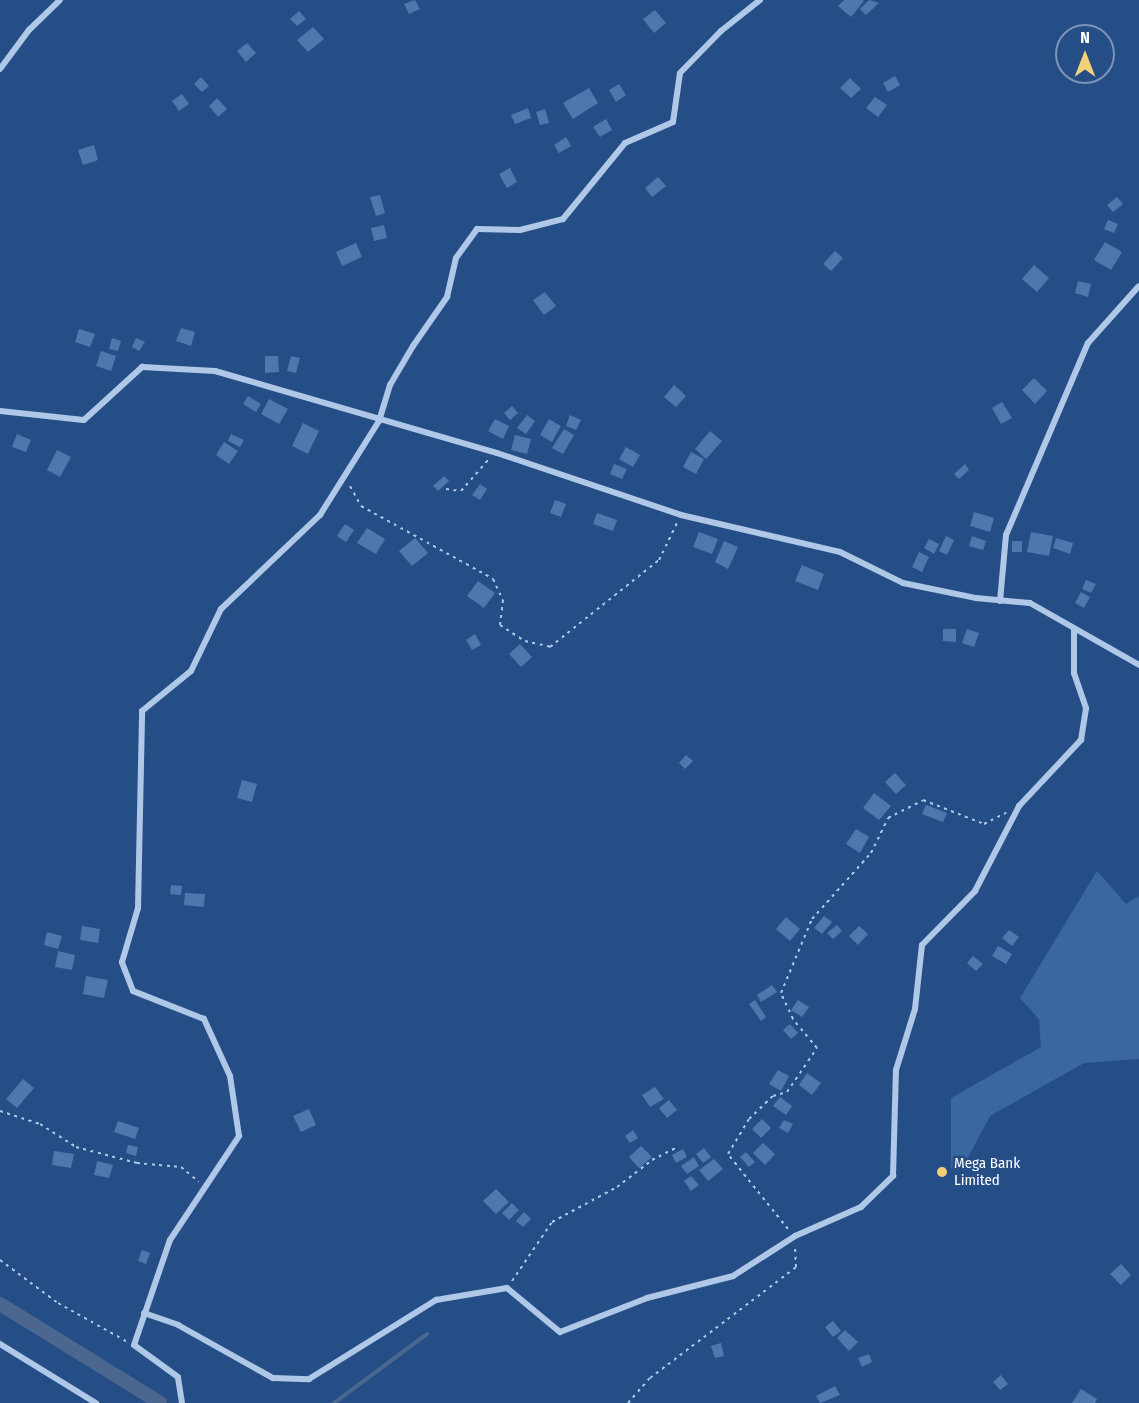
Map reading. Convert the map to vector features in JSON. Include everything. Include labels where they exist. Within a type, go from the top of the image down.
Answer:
[{"type":"street","points":[[0,69],[29,30],[60,0]]},
{"type":"street","points":[[182,1403],[178,1377],[134,1345],[170,1240],[239,1136],[230,1076],[204,1019],[133,991],[122,962],[138,908],[142,711],[190,671],[221,609],[320,515],[379,421],[390,385],[447,297],[456,258],[477,229],[520,230],[563,219],[625,143],[673,122],[680,73],[721,31],[760,0]]},
{"type":"street","points":[[999,601],[1006,535],[1088,343],[1139,286]]},
{"type":"street","points":[[0,411],[84,420],[142,367],[215,371],[379,421],[497,453],[681,514],[840,552],[903,584],[999,601],[1030,603],[1139,664]]},
{"type":"street","points":[[144,1313],[178,1325],[273,1378],[309,1379],[436,1300],[507,1288],[560,1332],[647,1298],[733,1276],[795,1236],[861,1207],[893,1176],[896,1070],[915,1009],[922,945],[975,891],[1019,806],[1081,740],[1086,708],[1074,673],[1074,629]]},
{"type":"street","points":[[0,1344],[96,1403]]},
{"type":"path","points":[[446,489],[461,492],[484,463],[497,453]]},
{"type":"path","points":[[345,478],[361,506],[493,579],[503,600],[500,625],[525,641],[550,647],[659,560],[681,514]]},
{"type":"path","points":[[628,1403],[650,1378],[796,1267],[795,1236],[728,1155],[749,1119],[773,1096],[787,1092],[817,1048],[793,1019],[781,993],[812,919],[871,853],[888,818],[923,800],[984,824],[1019,806]]},
{"type":"path","points":[[0,1111],[40,1124],[76,1147],[137,1163],[181,1167],[206,1187]]},
{"type":"path","points":[[507,1288],[552,1222],[617,1187],[652,1160],[676,1148]]},
{"type":"path","points":[[0,1260],[58,1303],[134,1345]]},
{"type":"shaded area","points":[[1097,871],[1126,904],[1139,896],[1139,1059],[1084,1063],[990,1116],[965,1163],[958,1171],[951,1169],[951,1098],[1041,1047],[1039,1019],[1020,998]]},
{"type":"building","points":[[415,0],[420,9],[409,14],[404,4]]},
{"type":"building","points":[[844,0],[864,1],[851,17],[838,6]]},
{"type":"building","points":[[869,0],[879,3],[866,15],[860,9]]},
{"type":"building","points":[[655,10],[666,23],[654,33],[643,19]]},
{"type":"building","points":[[299,11],[306,19],[297,26],[290,19]]},
{"type":"building","points":[[313,27],[324,39],[308,52],[297,40]]},
{"type":"building","points":[[247,43],[256,53],[246,62],[237,51]]},
{"type":"building","points":[[895,76],[900,85],[888,92],[883,83]]},
{"type":"building","points":[[201,77],[209,86],[202,92],[194,84]]},
{"type":"building","points":[[850,78],[861,89],[851,98],[840,88]]},
{"type":"building","points":[[619,84],[626,95],[616,102],[609,90]]},
{"type":"building","points":[[589,88],[598,103],[573,119],[563,103]]},
{"type":"building","points":[[182,94],[189,104],[179,111],[172,101]]},
{"type":"building","points":[[875,97],[887,105],[878,117],[866,108]]},
{"type":"building","points":[[217,98],[227,109],[218,117],[209,106]]},
{"type":"building","points":[[528,108],[531,118],[515,124],[511,115]]},
{"type":"building","points":[[545,109],[549,123],[540,125],[536,112]]},
{"type":"building","points":[[606,119],[612,130],[600,137],[593,127]]},
{"type":"building","points":[[566,137],[571,146],[559,153],[554,145]]},
{"type":"building","points":[[94,145],[98,160],[83,165],[78,150]]},
{"type":"building","points":[[510,168],[517,182],[507,188],[499,174]]},
{"type":"building","points":[[658,177],[666,186],[652,197],[645,188]]},
{"type":"building","points":[[380,195],[385,213],[376,216],[370,197]]},
{"type":"building","points":[[1117,197],[1123,204],[1113,212],[1107,205]]},
{"type":"building","points":[[1108,220],[1118,224],[1114,233],[1104,229]]},
{"type":"building","points":[[384,225],[387,238],[374,241],[371,228]]},
{"type":"building","points":[[1105,242],[1122,252],[1111,270],[1094,260]]},
{"type":"building","points":[[356,243],[362,257],[342,266],[336,252]]},
{"type":"building","points":[[835,251],[843,258],[831,271],[823,264]]},
{"type":"building","points":[[1034,265],[1049,278],[1037,292],[1022,279]]},
{"type":"building","points":[[1078,281],[1091,284],[1088,297],[1075,293]]},
{"type":"building","points":[[545,292],[556,306],[544,315],[533,300]]},
{"type":"building","points":[[181,328],[195,332],[191,346],[176,341]]},
{"type":"building","points":[[79,329],[95,334],[90,347],[75,342]]},
{"type":"building","points":[[112,338],[121,341],[118,351],[109,349]]},
{"type":"building","points":[[136,338],[145,342],[139,351],[132,347]]},
{"type":"building","points":[[101,351],[116,356],[111,371],[96,366]]},
{"type":"building","points":[[265,356],[278,356],[279,372],[265,373]]},
{"type":"building","points":[[291,356],[300,358],[296,373],[287,371]]},
{"type":"building","points":[[1034,378],[1047,391],[1035,404],[1022,390]]},
{"type":"building","points":[[674,385],[686,396],[676,407],[664,397]]},
{"type":"building","points":[[248,396],[261,404],[256,412],[243,404]]},
{"type":"building","points":[[269,399],[288,409],[279,424],[261,414]]},
{"type":"building","points":[[1002,402],[1012,418],[1001,424],[992,408]]},
{"type":"building","points":[[512,406],[518,413],[510,420],[504,413]]},
{"type":"building","points":[[527,415],[535,421],[526,434],[517,428]]},
{"type":"building","points":[[570,415],[581,420],[576,430],[566,426]]},
{"type":"building","points":[[495,419],[509,426],[503,439],[488,431]]},
{"type":"building","points":[[549,419],[561,426],[552,442],[540,435]]},
{"type":"building","points":[[303,423],[319,431],[308,454],[292,446]]},
{"type":"building","points":[[564,429],[574,435],[563,454],[552,448]]},
{"type":"building","points":[[710,431],[722,441],[706,459],[695,449]]},
{"type":"building","points":[[17,434],[31,440],[26,452],[12,447]]},
{"type":"building","points":[[231,434],[244,440],[240,447],[228,441]]},
{"type":"building","points":[[515,435],[531,439],[527,454],[511,450]]},
{"type":"building","points":[[224,442],[238,451],[229,464],[216,455]]},
{"type":"building","points":[[626,447],[640,455],[633,467],[619,459]]},
{"type":"building","points":[[57,450],[71,457],[60,477],[47,470]]},
{"type":"building","points":[[691,452],[704,459],[696,474],[683,467]]},
{"type":"building","points":[[614,464],[627,469],[622,479],[610,474]]},
{"type":"building","points":[[965,464],[969,470],[959,479],[954,474]]},
{"type":"building","points":[[444,476],[449,481],[438,491],[433,486]]},
{"type":"building","points":[[480,484],[487,489],[480,500],[472,495]]},
{"type":"building","points":[[555,500],[566,504],[561,517],[550,513]]},
{"type":"building","points":[[974,512],[994,518],[990,532],[970,526]]},
{"type":"building","points":[[597,513],[617,520],[613,531],[593,524]]},
{"type":"building","points":[[345,524],[354,530],[346,542],[337,536]]},
{"type":"building","points":[[367,528],[385,539],[376,554],[357,543]]},
{"type":"building","points":[[699,532],[718,539],[712,554],[693,547]]},
{"type":"building","points":[[1031,532],[1053,536],[1049,556],[1027,552]]},
{"type":"building","points":[[946,536],[954,540],[947,555],[939,551]]},
{"type":"building","points":[[972,536],[986,541],[983,550],[969,546]]},
{"type":"building","points":[[415,538],[428,553],[412,566],[399,551]]},
{"type":"building","points":[[1056,538],[1073,543],[1070,554],[1053,548]]},
{"type":"building","points":[[929,539],[939,544],[934,554],[924,548]]},
{"type":"building","points":[[724,541],[738,547],[728,569],[715,562]]},
{"type":"building","points":[[1012,541],[1022,541],[1022,552],[1012,552]]},
{"type":"building","points":[[919,552],[929,557],[922,572],[912,567]]},
{"type":"building","points":[[802,565],[824,574],[818,590],[795,581]]},
{"type":"building","points":[[1086,580],[1096,584],[1091,593],[1082,589]]},
{"type":"building","points":[[478,581],[495,593],[484,608],[467,596]]},
{"type":"building","points":[[1081,592],[1090,597],[1084,608],[1075,603]]},
{"type":"building","points":[[943,629],[956,629],[956,642],[943,641]]},
{"type":"building","points":[[967,629],[979,633],[974,647],[962,643]]},
{"type":"building","points":[[475,634],[481,645],[472,650],[466,640]]},
{"type":"building","points":[[520,644],[532,657],[521,667],[509,654]]},
{"type":"building","points":[[686,755],[693,761],[685,769],[679,763]]},
{"type":"building","points":[[895,773],[906,785],[896,794],[885,782]]},
{"type":"building","points":[[242,780],[257,784],[252,802],[237,798]]},
{"type":"building","points":[[874,793],[891,806],[879,820],[863,808]]},
{"type":"building","points":[[926,805],[947,813],[943,822],[922,814]]},
{"type":"building","points":[[856,829],[869,837],[860,853],[846,844]]},
{"type":"building","points":[[171,885],[182,886],[181,895],[170,894]]},
{"type":"building","points":[[185,893],[205,894],[204,907],[184,905]]},
{"type":"building","points":[[824,916],[832,922],[822,934],[814,928]]},
{"type":"building","points":[[786,917],[800,929],[790,941],[776,929]]},
{"type":"building","points":[[837,925],[842,931],[833,939],[827,933]]},
{"type":"building","points":[[82,926],[100,929],[98,943],[80,940]]},
{"type":"building","points":[[859,926],[868,934],[858,945],[849,936]]},
{"type":"building","points":[[1009,930],[1019,937],[1012,946],[1002,938]]},
{"type":"building","points":[[47,932],[62,936],[58,949],[44,945]]},
{"type":"building","points":[[998,946],[1012,954],[1006,964],[992,956]]},
{"type":"building","points":[[58,951],[75,955],[72,970],[55,967]]},
{"type":"building","points":[[973,956],[983,964],[976,971],[967,963]]},
{"type":"building","points":[[86,976],[108,980],[104,998],[83,994]]},
{"type":"building","points":[[772,985],[777,992],[761,1002],[757,995]]},
{"type":"building","points":[[755,1000],[766,1017],[761,1021],[749,1004]]},
{"type":"building","points":[[798,1000],[809,1007],[802,1017],[791,1010]]},
{"type":"building","points":[[790,1024],[798,1033],[791,1039],[783,1030]]},
{"type":"building","points":[[778,1070],[789,1076],[781,1091],[769,1084]]},
{"type":"building","points":[[807,1073],[821,1083],[812,1095],[799,1085]]},
{"type":"building","points":[[23,1079],[34,1088],[17,1108],[6,1099]]},
{"type":"building","points":[[655,1087],[664,1099],[650,1107],[642,1095]]},
{"type":"building","points":[[780,1097],[792,1106],[786,1115],[773,1106]]},
{"type":"building","points":[[669,1100],[677,1110],[667,1118],[659,1108]]},
{"type":"building","points":[[309,1109],[316,1125],[301,1132],[293,1116]]},
{"type":"building","points":[[762,1119],[771,1128],[761,1138],[752,1129]]},
{"type":"building","points":[[784,1120],[793,1124],[788,1133],[779,1128]]},
{"type":"building","points":[[118,1121],[139,1128],[135,1139],[114,1132]]},
{"type":"building","points":[[633,1130],[638,1138],[630,1143],[625,1136]]},
{"type":"building","points":[[763,1143],[775,1154],[765,1165],[753,1153]]},
{"type":"building","points":[[128,1145],[138,1147],[136,1156],[126,1153]]},
{"type":"building","points":[[641,1146],[652,1157],[639,1168],[629,1157]]},
{"type":"building","points":[[704,1148],[711,1157],[703,1163],[696,1154]]},
{"type":"building","points":[[683,1149],[687,1157],[676,1163],[672,1155]]},
{"type":"building","points":[[54,1151],[74,1154],[71,1168],[52,1165]]},
{"type":"building","points":[[746,1152],[755,1162],[749,1167],[740,1157]]},
{"type":"building","points":[[694,1157],[699,1166],[687,1174],[681,1166]]},
{"type":"building","points":[[714,1159],[723,1169],[708,1181],[699,1170]]},
{"type":"building","points":[[97,1161],[113,1165],[109,1178],[94,1175]]},
{"type":"building","points":[[691,1176],[699,1185],[691,1191],[684,1181]]},
{"type":"building","points":[[496,1189],[509,1202],[496,1214],[483,1201]]},
{"type":"building","points":[[512,1203],[519,1210],[509,1220],[502,1213]]},
{"type":"building","points":[[524,1212],[531,1219],[523,1227],[516,1221]]},
{"type":"building","points":[[142,1250],[150,1253],[146,1264],[138,1261]]},
{"type":"building","points":[[1121,1264],[1131,1275],[1121,1285],[1110,1274]]},
{"type":"building","points":[[833,1321],[841,1331],[833,1337],[825,1327]]},
{"type":"building","points":[[845,1330],[858,1342],[849,1351],[837,1338]]},
{"type":"building","points":[[721,1343],[724,1356],[715,1358],[711,1346]]},
{"type":"building","points":[[869,1354],[872,1362],[862,1367],[858,1358]]},
{"type":"building","points":[[1001,1375],[1008,1384],[1000,1390],[993,1382]]},
{"type":"building","points":[[835,1386],[840,1395],[820,1403],[816,1396]]},
{"type":"building","points":[[1081,1389],[1097,1399],[1095,1403],[1072,1403]]},
{"type":"waterway","points":[[0,1304],[160,1403]]},
{"type":"waterway","points":[[334,1403],[427,1334]]},
{"type":"place","name":"Mega Bank Limited","points":[[942,1172]]}]
